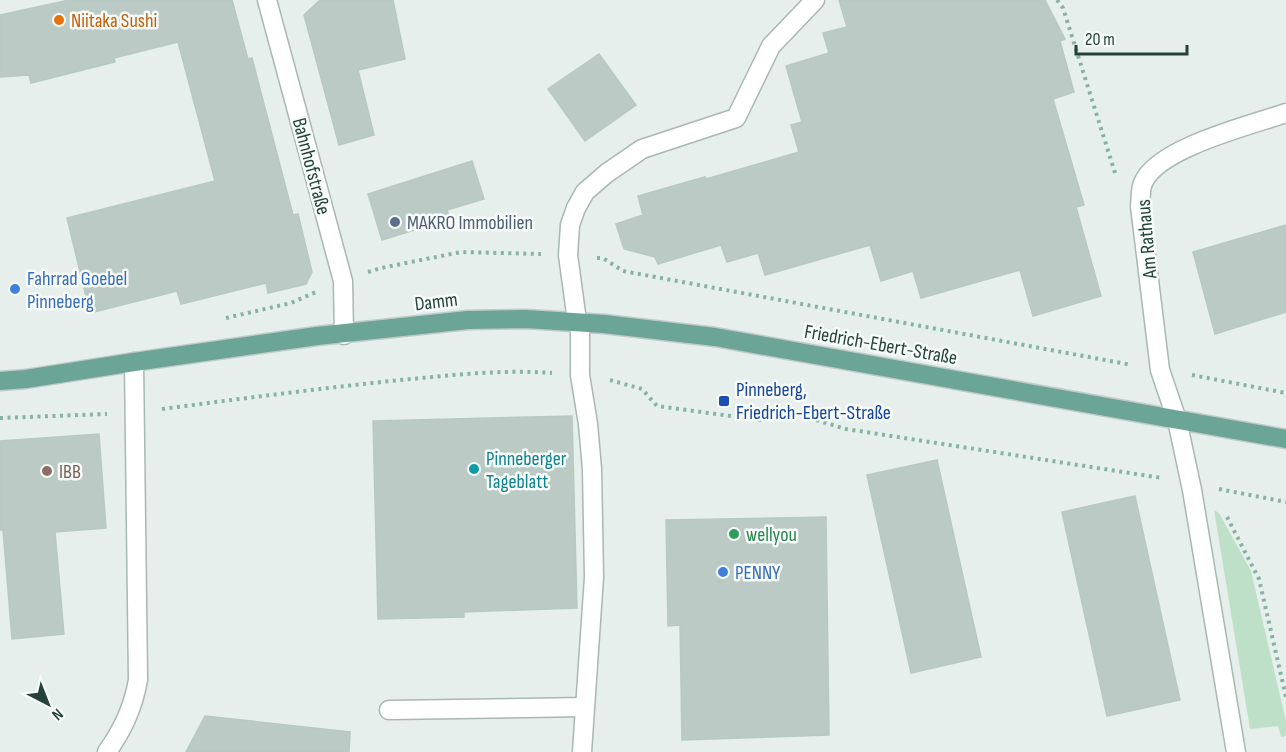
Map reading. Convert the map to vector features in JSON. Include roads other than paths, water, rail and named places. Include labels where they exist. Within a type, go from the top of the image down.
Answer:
[{"type":"main road","name":"Damm","points":[[0,381],[26,380],[317,336],[344,335],[468,320],[526,319],[578,322]]},
{"type":"main road","name":"Friedrich-Ebert-Straße","points":[[578,322],[715,337],[1286,439]]},
{"type":"street","name":"Bahnhofstraße","points":[[267,0],[344,281],[344,335]]},
{"type":"street","points":[[582,752],[594,577],[591,458],[580,375],[578,322],[568,255],[570,225],[585,192],[607,173],[642,149],[736,118],[771,46],[815,0]]},
{"type":"street","name":"Am Rathaus","points":[[1177,420],[1160,370],[1140,206],[1142,183],[1155,165],[1182,149],[1286,113]]},
{"type":"street","points":[[107,752],[131,711],[138,680],[134,362]]},
{"type":"street","points":[[1177,420],[1236,752]]},
{"type":"street","points":[[389,710],[585,707]]},
{"type":"place","name":"Niitaka Sushi","points":[[59,20]]},
{"type":"place","name":"MAKRO Immobilien","points":[[395,222]]},
{"type":"place","name":"Fahrrad Goebel Pinneberg","points":[[15,289]]},
{"type":"place","name":"Pinneberg, Friedrich-Ebert-Straße","points":[[724,401]]},
{"type":"place","name":"Pinneberger Tageblatt","points":[[474,469]]},
{"type":"place","name":"IBB","points":[[47,471]]},
{"type":"place","name":"wellyou","points":[[734,534]]},
{"type":"place","name":"PENNY","points":[[723,572]]}]
